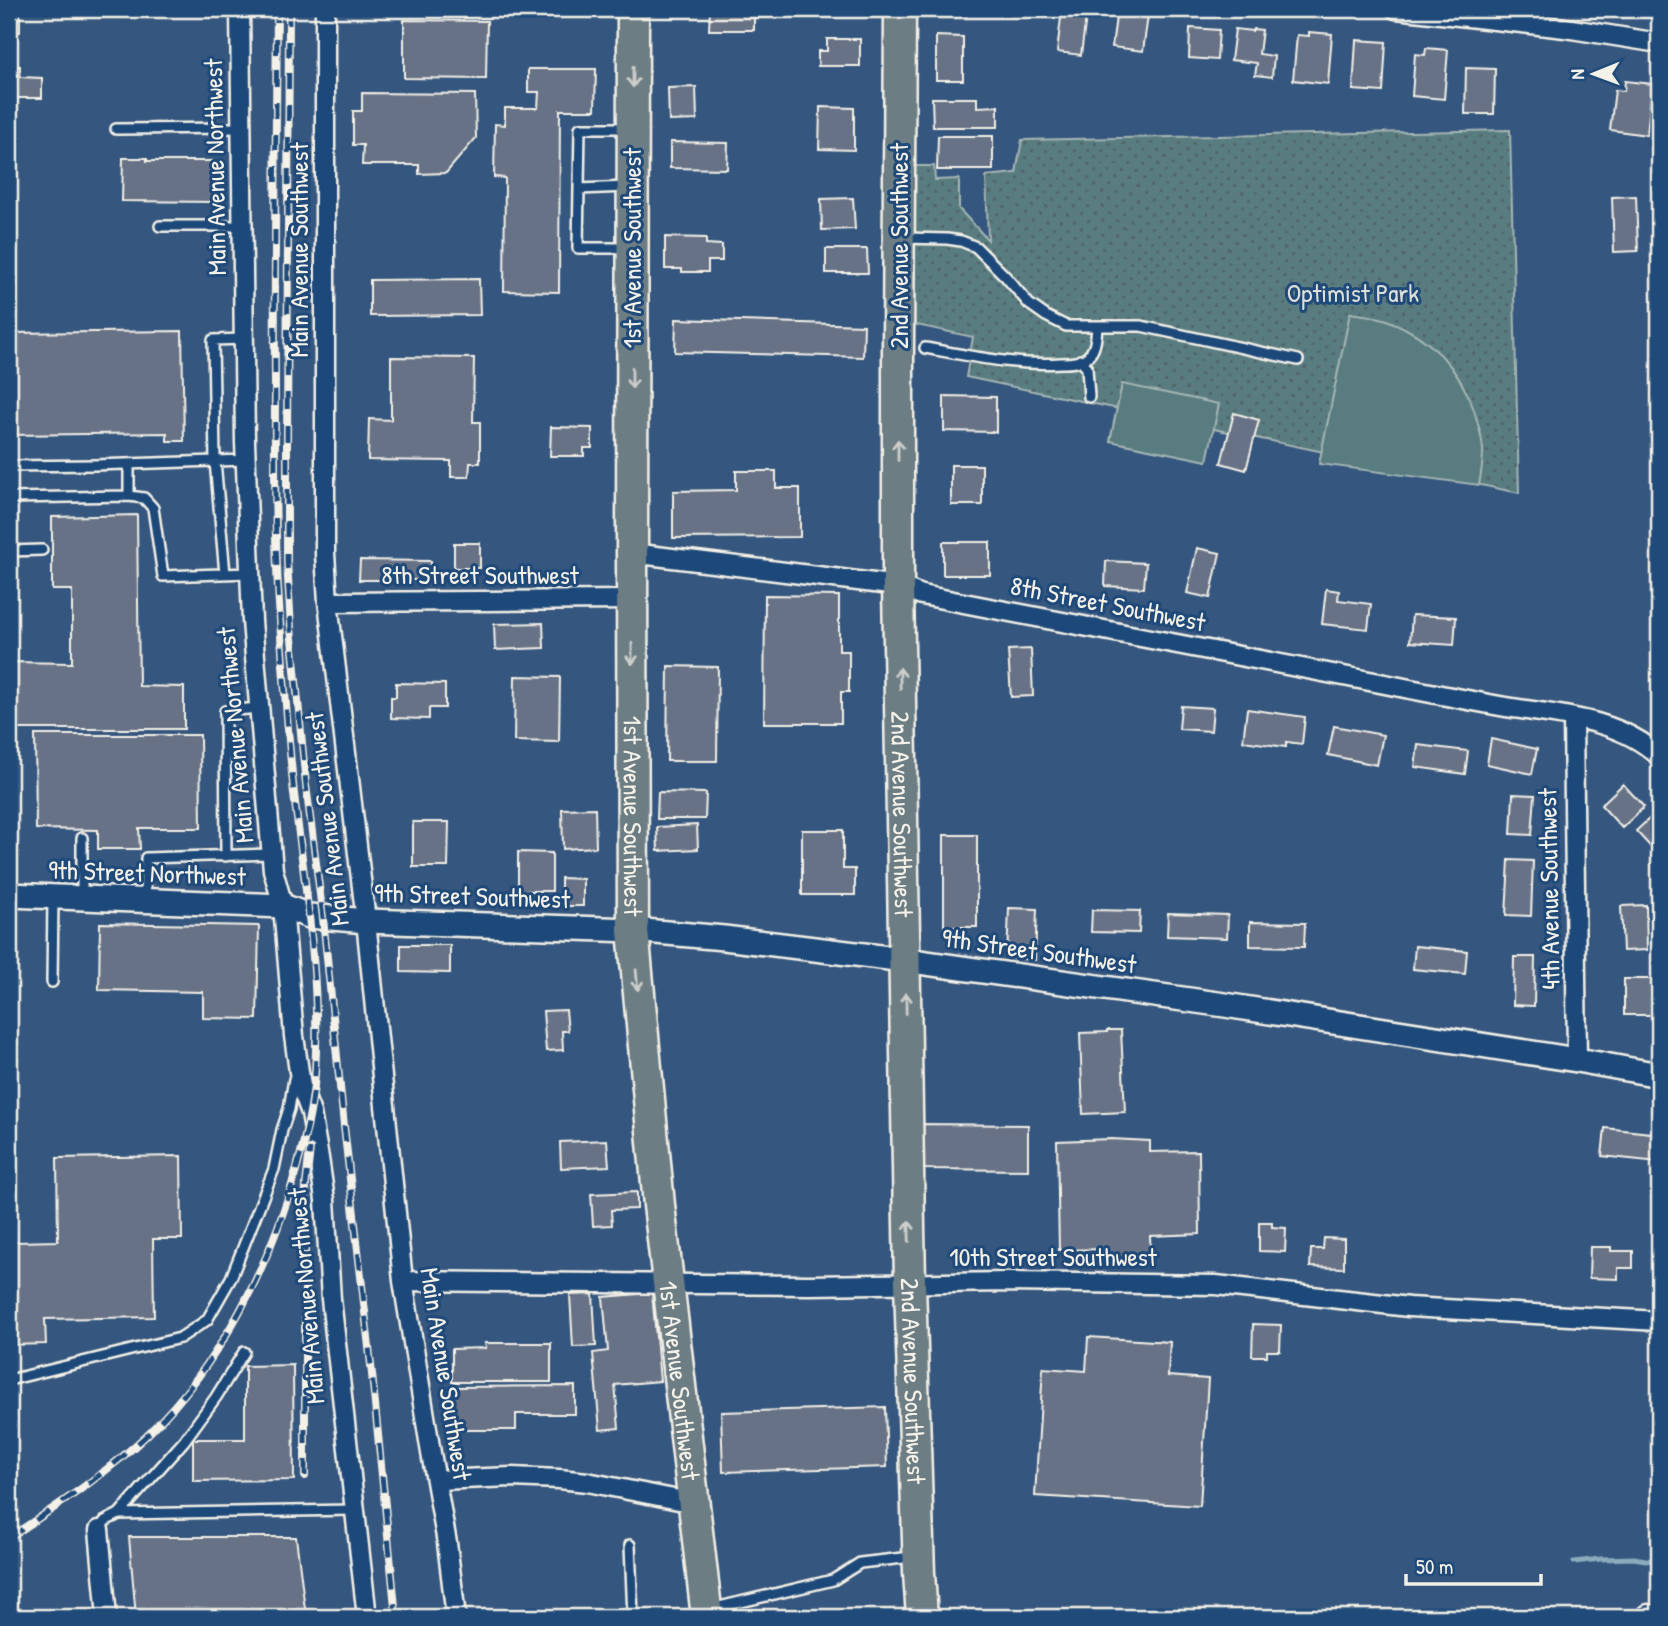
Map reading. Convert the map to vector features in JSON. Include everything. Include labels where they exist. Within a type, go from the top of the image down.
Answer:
[{"type":"main road","name":"1st Avenue Southwest","points":[[633,9],[633,930],[668,1283],[707,1614]]},
{"type":"main road","name":"2nd Avenue Southwest","points":[[900,9],[898,586],[910,1283],[922,1617]]},
{"type":"street","name":"Main Avenue Northwest","points":[[240,9],[246,460],[252,621],[273,870],[283,906],[301,1086],[311,1113],[325,1200],[331,1299],[367,1617]]},
{"type":"street","name":"Main Avenue Southwest","points":[[325,9],[325,553],[328,602],[385,1090],[403,1281],[447,1543],[456,1617]]},
{"type":"street","points":[[1396,9],[1565,28],[1659,43]]},
{"type":"street","points":[[1564,9],[1565,28]]},
{"type":"street","name":"8th Street Southwest","points":[[632,553],[898,586],[922,595],[1466,700],[1573,718],[1631,736],[1647,744],[1659,756]]},
{"type":"street","name":"8th Street Southwest","points":[[328,602],[632,600]]},
{"type":"street","name":"4th Avenue Southwest","points":[[1573,718],[1577,1060]]},
{"type":"street","name":"9th Street Northwest","points":[[9,895],[283,906]]},
{"type":"street","name":"9th Street Southwest","points":[[283,906],[309,916],[366,921],[633,930],[905,960],[1225,1005],[1659,1075]]},
{"type":"street","name":"10th Street Southwest","points":[[403,1281],[810,1286],[1009,1282],[1216,1285],[1409,1307],[1659,1321]]},
{"type":"street","points":[[437,1480],[512,1477],[559,1479],[694,1503]]},
{"type":"street","points":[[99,1530],[107,1617]]},
{"type":"lane","points":[[116,128],[241,128]]},
{"type":"lane","points":[[633,128],[580,128],[578,248],[633,248]]},
{"type":"lane","points":[[579,189],[633,187]]},
{"type":"lane","points":[[160,226],[242,226]]},
{"type":"lane","points":[[899,238],[947,239],[976,247],[1029,304],[1066,326],[1141,326],[1298,360]]},
{"type":"lane","points":[[925,348],[1005,363],[1040,365],[1075,362],[1086,358],[1094,348],[1097,327]]},
{"type":"lane","points":[[225,574],[215,461],[213,340],[244,339]]},
{"type":"lane","points":[[1080,360],[1087,368],[1089,397]]},
{"type":"lane","points":[[9,466],[246,460]]},
{"type":"lane","points":[[128,464],[129,496]]},
{"type":"lane","points":[[9,498],[144,498],[153,508],[163,576],[250,573]]},
{"type":"lane","points":[[9,551],[41,550]]},
{"type":"lane","points":[[226,856],[225,711],[259,708]]},
{"type":"lane","points":[[82,838],[82,898]]},
{"type":"lane","points":[[145,901],[146,858],[272,854]]},
{"type":"lane","points":[[52,982],[53,898]]},
{"type":"lane","points":[[9,1380],[180,1338],[207,1320],[231,1278],[274,1169],[298,1061]]},
{"type":"lane","points":[[99,1530],[105,1521],[119,1514],[184,1441],[244,1352]]},
{"type":"lane","points":[[119,1514],[355,1510]]},
{"type":"lane","points":[[630,1545],[633,1617]]},
{"type":"lane","points":[[707,1614],[720,1608],[833,1580],[860,1563],[918,1556]]},
{"type":"green space","name":"Optimist Park","points":[[1510,130],[1519,493],[966,377],[973,337],[912,324],[915,166],[934,166],[935,180],[959,179],[959,209],[988,240],[986,176],[1016,173],[1022,140]]},
{"type":"green space","points":[[1350,313],[1383,319],[1403,327],[1430,345],[1451,368],[1468,395],[1480,431],[1483,452],[1479,485],[1319,464]]},
{"type":"green space","points":[[1122,384],[1219,404],[1207,461],[1110,441]]},
{"type":"building","points":[[9,9],[20,9],[20,32],[9,32]]},
{"type":"building","points":[[710,9],[754,9],[754,30],[709,30]]},
{"type":"building","points":[[936,9],[967,9],[967,16],[935,16]]},
{"type":"building","points":[[1062,9],[1087,9],[1081,55],[1057,52]]},
{"type":"building","points":[[1117,9],[1149,9],[1143,51],[1112,47]]},
{"type":"building","points":[[404,20],[487,21],[486,79],[404,78]]},
{"type":"building","points":[[1190,28],[1219,30],[1217,60],[1189,58]]},
{"type":"building","points":[[1235,29],[1262,30],[1259,54],[1274,56],[1272,77],[1255,75],[1257,63],[1231,60]]},
{"type":"building","points":[[1309,32],[1332,34],[1328,84],[1293,80],[1297,35],[1309,36]]},
{"type":"building","points":[[936,36],[963,37],[963,80],[936,80]]},
{"type":"building","points":[[827,39],[860,39],[860,66],[818,66],[818,51],[827,51]]},
{"type":"building","points":[[1356,40],[1386,42],[1383,92],[1353,90]]},
{"type":"building","points":[[1426,48],[1448,50],[1444,99],[1412,96],[1415,54],[1425,55]]},
{"type":"building","points":[[9,66],[20,66],[20,77],[42,78],[42,98],[9,98]]},
{"type":"building","points":[[1466,68],[1495,69],[1494,114],[1465,114]]},
{"type":"building","points":[[528,69],[596,69],[595,110],[560,110],[559,292],[504,291],[505,178],[494,177],[495,124],[505,125],[505,108],[538,108],[539,92],[528,92]]},
{"type":"building","points":[[1625,81],[1652,84],[1647,135],[1610,130],[1615,90],[1624,91]]},
{"type":"building","points":[[696,87],[697,120],[669,121],[668,88]]},
{"type":"building","points":[[362,93],[475,94],[476,138],[446,173],[419,174],[419,165],[362,165],[363,145],[353,145],[353,111],[362,111]]},
{"type":"building","points":[[932,98],[977,98],[977,107],[998,106],[998,127],[933,127]]},
{"type":"building","points":[[820,107],[854,108],[854,150],[819,149]]},
{"type":"building","points":[[938,136],[993,136],[993,170],[937,170]]},
{"type":"building","points":[[670,142],[728,143],[727,169],[670,168]]},
{"type":"building","points":[[123,158],[147,158],[147,161],[213,161],[213,202],[122,201]]},
{"type":"building","points":[[1636,196],[1638,251],[1614,252],[1612,197]]},
{"type":"building","points":[[853,198],[855,229],[822,230],[821,199]]},
{"type":"building","points":[[665,237],[706,238],[706,244],[722,245],[722,261],[708,261],[708,272],[665,269]]},
{"type":"building","points":[[826,249],[867,249],[868,273],[826,273]]},
{"type":"building","points":[[479,279],[480,315],[370,316],[370,280]]},
{"type":"building","points":[[676,319],[864,325],[863,357],[675,352]]},
{"type":"building","points":[[182,331],[184,441],[167,441],[167,433],[9,435],[9,333]]},
{"type":"building","points":[[391,357],[474,358],[473,422],[480,422],[480,463],[470,463],[469,477],[451,477],[451,461],[368,460],[369,419],[391,420]]},
{"type":"building","points":[[944,396],[996,397],[996,432],[944,431]]},
{"type":"building","points":[[1234,413],[1259,420],[1246,470],[1221,463]]},
{"type":"building","points":[[551,427],[592,428],[592,448],[584,448],[584,456],[550,456]]},
{"type":"building","points":[[951,465],[982,465],[982,505],[951,505]]},
{"type":"building","points":[[736,471],[776,471],[776,488],[800,488],[800,537],[673,538],[673,491],[736,490]]},
{"type":"building","points":[[137,515],[139,686],[184,687],[184,729],[9,729],[9,662],[72,663],[72,590],[52,590],[52,517]]},
{"type":"building","points":[[943,542],[990,542],[990,575],[943,575]]},
{"type":"building","points":[[454,543],[480,543],[480,568],[454,568]]},
{"type":"building","points":[[1197,548],[1220,553],[1210,598],[1187,593]]},
{"type":"building","points":[[360,560],[431,561],[431,580],[359,580]]},
{"type":"building","points":[[1106,561],[1146,563],[1144,588],[1105,586]]},
{"type":"building","points":[[1326,589],[1339,591],[1338,600],[1371,604],[1368,629],[1322,624]]},
{"type":"building","points":[[765,595],[839,596],[839,651],[849,651],[849,692],[841,692],[841,723],[764,723]]},
{"type":"building","points":[[1412,615],[1456,617],[1454,645],[1410,642]]},
{"type":"building","points":[[543,623],[544,648],[495,650],[494,624]]},
{"type":"building","points":[[1031,649],[1033,696],[1011,697],[1008,650]]},
{"type":"building","points":[[668,666],[718,667],[717,761],[667,761]]},
{"type":"building","points":[[515,676],[560,677],[559,742],[514,741]]},
{"type":"building","points":[[396,683],[445,684],[445,708],[429,708],[429,719],[391,718],[391,697],[396,697]]},
{"type":"building","points":[[1181,706],[1213,708],[1211,731],[1179,729]]},
{"type":"building","points":[[1247,709],[1305,717],[1302,744],[1286,742],[1286,747],[1243,741]]},
{"type":"building","points":[[1334,726],[1383,735],[1377,765],[1328,755]]},
{"type":"building","points":[[35,735],[200,735],[201,828],[139,828],[140,849],[98,849],[98,830],[36,829]]},
{"type":"building","points":[[1491,739],[1537,749],[1532,774],[1487,764]]},
{"type":"building","points":[[1418,745],[1468,751],[1465,774],[1415,767]]},
{"type":"building","points":[[1623,784],[1644,807],[1622,828],[1601,805]]},
{"type":"building","points":[[658,792],[706,793],[705,819],[657,819]]},
{"type":"building","points":[[1513,794],[1535,795],[1532,835],[1511,834]]},
{"type":"building","points":[[595,808],[596,847],[563,849],[562,809]]},
{"type":"building","points":[[1650,818],[1659,828],[1659,856],[1636,831]]},
{"type":"building","points":[[413,822],[449,822],[448,867],[413,867]]},
{"type":"building","points":[[697,825],[698,849],[658,851],[657,827]]},
{"type":"building","points":[[802,830],[843,830],[843,869],[855,869],[855,895],[802,895]]},
{"type":"building","points":[[944,835],[977,835],[977,927],[944,927]]},
{"type":"building","points":[[518,852],[552,853],[552,891],[518,891]]},
{"type":"building","points":[[1509,860],[1533,861],[1531,916],[1506,915]]},
{"type":"building","points":[[561,878],[583,879],[583,906],[561,906]]},
{"type":"building","points":[[1646,905],[1647,950],[1623,951],[1621,906]]},
{"type":"building","points":[[1009,908],[1037,909],[1035,960],[1007,958]]},
{"type":"building","points":[[1092,910],[1140,911],[1139,933],[1091,932]]},
{"type":"building","points":[[1168,913],[1228,915],[1227,938],[1167,936]]},
{"type":"building","points":[[1250,922],[1305,923],[1304,947],[1250,946]]},
{"type":"building","points":[[100,923],[259,926],[257,1019],[203,1018],[203,992],[99,990]]},
{"type":"building","points":[[401,945],[450,945],[450,973],[401,972]]},
{"type":"building","points":[[1415,946],[1467,951],[1465,974],[1413,969]]},
{"type":"building","points":[[1514,957],[1535,957],[1534,1006],[1513,1005]]},
{"type":"building","points":[[1624,979],[1657,979],[1657,1015],[1624,1015]]},
{"type":"building","points":[[566,1010],[568,1031],[562,1031],[563,1050],[546,1051],[543,1011]]},
{"type":"building","points":[[1121,1030],[1125,1112],[1083,1114],[1080,1033]]},
{"type":"building","points":[[921,1124],[1028,1125],[1028,1170],[921,1169]]},
{"type":"building","points":[[1605,1128],[1659,1134],[1658,1162],[1602,1156]]},
{"type":"building","points":[[607,1140],[609,1166],[561,1168],[560,1142]]},
{"type":"building","points":[[1057,1141],[1150,1141],[1150,1152],[1199,1151],[1200,1234],[1150,1236],[1151,1261],[1108,1262],[1108,1249],[1059,1250]]},
{"type":"building","points":[[181,1156],[182,1239],[153,1239],[154,1317],[45,1319],[46,1344],[9,1345],[9,1225],[15,1225],[15,1242],[58,1241],[57,1158]]},
{"type":"building","points":[[637,1192],[637,1209],[611,1210],[612,1225],[593,1226],[591,1194]]},
{"type":"building","points":[[1259,1222],[1272,1222],[1272,1227],[1286,1228],[1285,1252],[1259,1251]]},
{"type":"building","points":[[1324,1238],[1344,1239],[1344,1268],[1310,1267],[1311,1249],[1323,1249]]},
{"type":"building","points":[[1590,1247],[1633,1251],[1633,1268],[1618,1268],[1618,1279],[1589,1278]]},
{"type":"building","points":[[652,1293],[660,1381],[615,1385],[619,1428],[600,1430],[593,1353],[608,1351],[603,1297]]},
{"type":"building","points":[[593,1294],[596,1346],[573,1347],[570,1295]]},
{"type":"building","points":[[1253,1324],[1281,1325],[1280,1351],[1267,1351],[1267,1356],[1252,1356]]},
{"type":"building","points":[[1088,1337],[1170,1342],[1168,1376],[1208,1379],[1200,1506],[1035,1496],[1043,1368],[1086,1371]]},
{"type":"building","points":[[485,1343],[551,1343],[551,1382],[452,1382],[452,1349],[486,1348]]},
{"type":"building","points":[[293,1365],[294,1480],[193,1481],[193,1439],[245,1439],[245,1366]]},
{"type":"building","points":[[575,1386],[575,1414],[516,1414],[516,1430],[454,1430],[454,1387]]},
{"type":"building","points":[[885,1407],[887,1467],[723,1472],[721,1412]]},
{"type":"building","points":[[129,1537],[296,1537],[306,1617],[136,1617]]},
{"type":"waterway","points":[[1574,1562],[1633,1558],[1659,1562]]},
{"type":"railway","points":[[9,1538],[81,1489],[132,1449],[198,1377],[239,1312],[272,1243],[296,1171],[310,1111],[316,1039],[314,968],[289,742],[276,536],[277,9]]},
{"type":"railway","points":[[289,9],[287,561],[291,628],[396,1617]]},
{"type":"railway","points":[[305,1476],[305,1239],[310,1149]]}]
